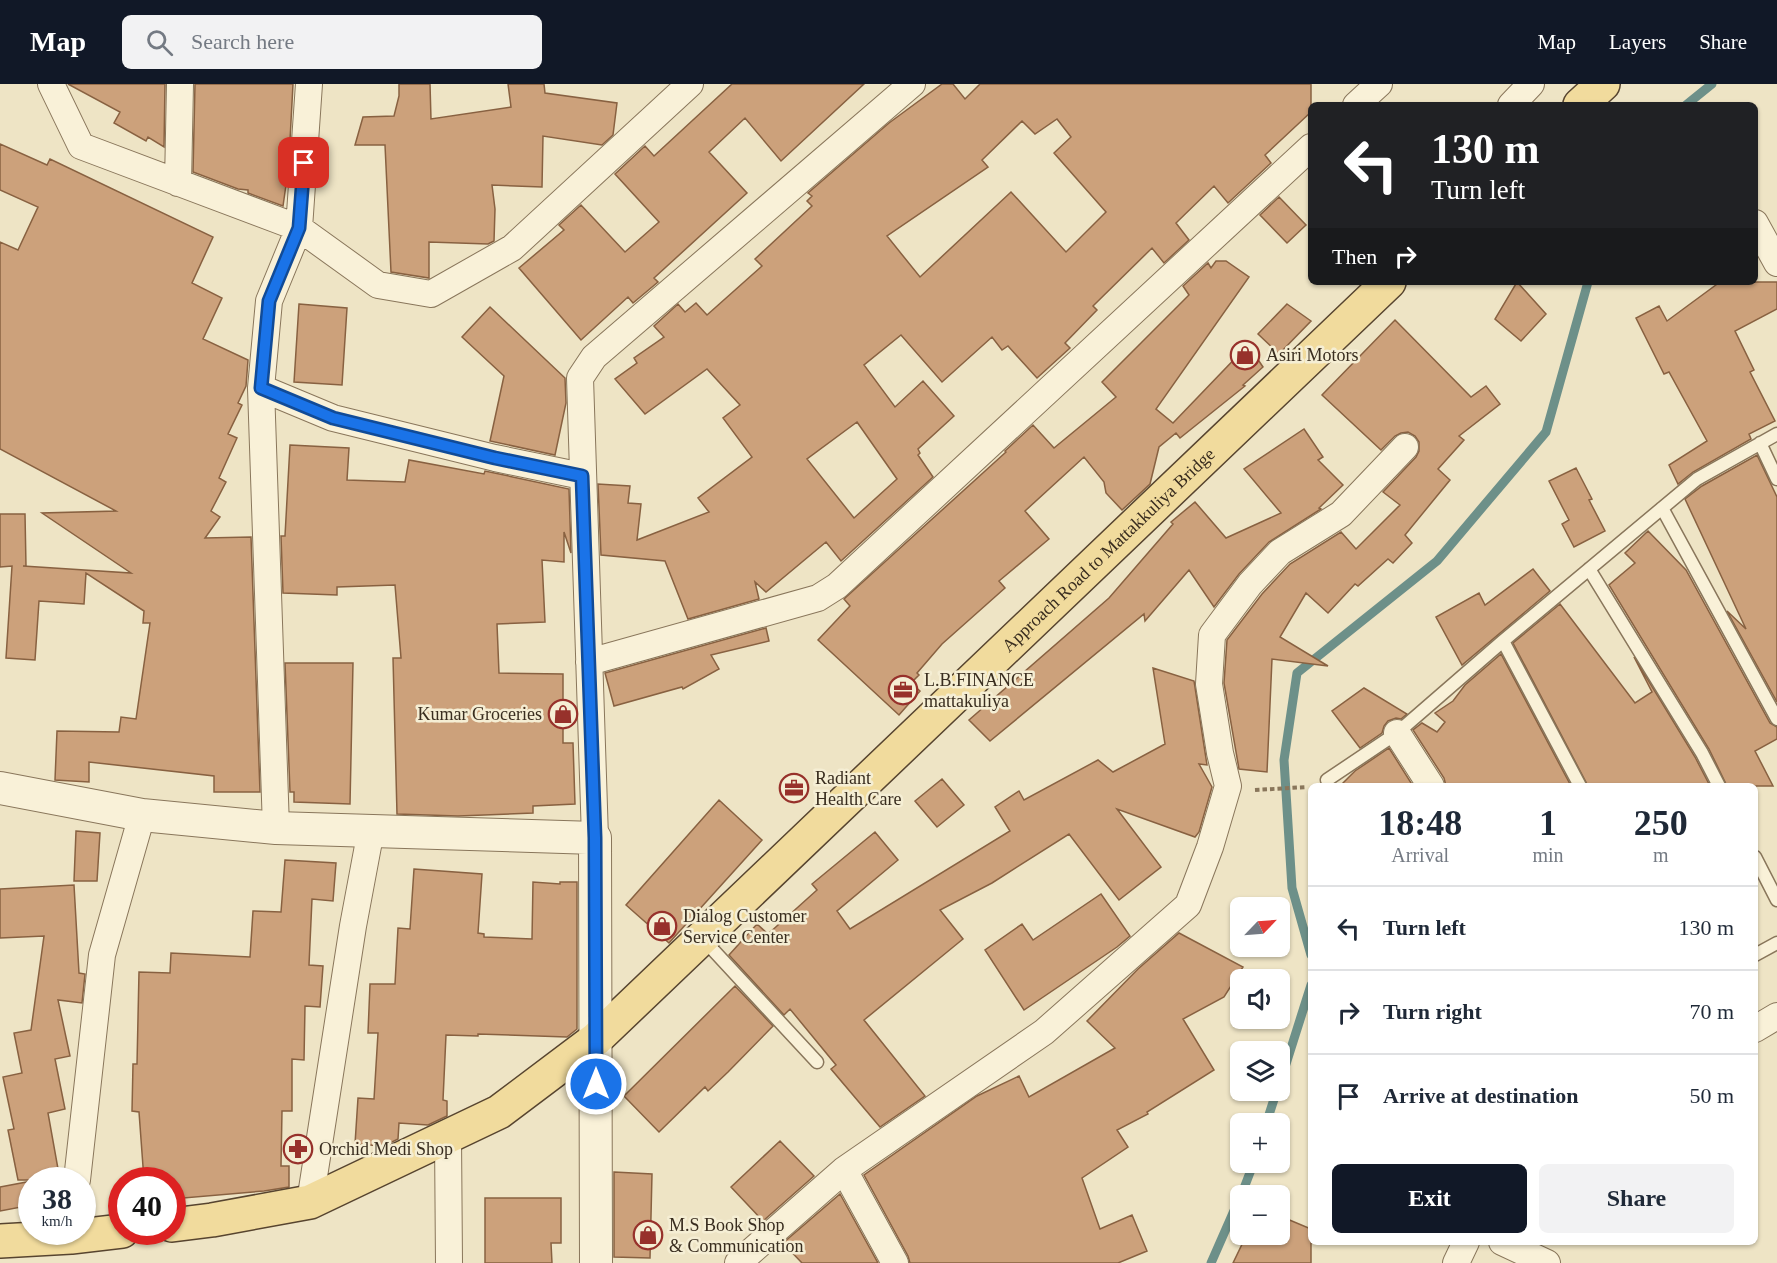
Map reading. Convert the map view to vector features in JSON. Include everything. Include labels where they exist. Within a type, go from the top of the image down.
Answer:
[{"type":"main road","points":[[1583,102],[1603,84]]},
{"type":"main road","name":"Approach Road to Mattakkuliya Bridge","points":[[186,1223],[310,1202],[499,1112],[596,1039],[1386,285]]},
{"type":"main road","points":[[0,1241],[18,1239]]},
{"type":"street","points":[[51,84],[81,147],[299,228],[378,285],[431,294],[512,248],[690,84]]},
{"type":"street","points":[[178,183],[180,84]]},
{"type":"street","points":[[276,828],[261,388],[269,301],[299,228],[309,84]]},
{"type":"street","points":[[596,1263],[595,838],[580,378],[594,357],[912,84]]},
{"type":"street","points":[[1359,102],[1379,84]]},
{"type":"street","points":[[1514,102],[1531,84]]},
{"type":"street","points":[[589,662],[818,598],[837,586],[1308,150]]},
{"type":"street","points":[[1758,229],[1777,264]]},
{"type":"street","points":[[261,388],[333,418],[495,458],[582,476]]},
{"type":"street","points":[[738,1263],[844,1170],[1044,1032],[1188,905],[1210,847],[1228,786],[1220,753],[1209,684],[1212,635],[1250,584],[1280,552],[1341,514],[1406,447]]},
{"type":"street","points":[[1397,733],[1429,783]]},
{"type":"street","points":[[0,788],[142,815],[276,828],[595,838]]},
{"type":"street","points":[[78,1167],[102,955],[142,815]]},
{"type":"street","points":[[310,1202],[353,926],[371,830]]},
{"type":"street","points":[[1758,1027],[1777,1016]]},
{"type":"street","points":[[448,1137],[449,1263]]},
{"type":"street","points":[[844,1170],[895,1263]]},
{"type":"street","points":[[1456,1263],[1465,1245]]},
{"type":"street","points":[[1509,1245],[1547,1263]]},
{"type":"lane","points":[[1327,780],[1397,733],[1697,479],[1777,434]]},
{"type":"lane","points":[[1760,443],[1777,479]]},
{"type":"lane","points":[[1662,508],[1777,719]]},
{"type":"lane","points":[[1589,569],[1702,753],[1717,783]]},
{"type":"lane","points":[[1503,641],[1578,783]]},
{"type":"lane","points":[[1758,862],[1777,900]]},
{"type":"lane","points":[[702,938],[817,1062]]},
{"type":"lane","points":[[1758,953],[1777,943]]},
{"type":"path","points":[[1261,791],[1308,787]]},
{"type":"building","points":[[68,84],[165,84],[164,147],[148,137],[146,141],[114,123],[120,112]]},
{"type":"building","points":[[195,84],[293,84],[286,169],[288,170],[283,206],[248,193],[248,190],[238,189],[193,172]]},
{"type":"building","points":[[399,84],[430,84],[431,119],[511,107],[508,84],[544,84],[545,93],[617,103],[613,135],[602,145],[543,136],[542,187],[492,185],[495,209],[494,241],[488,244],[429,242],[429,278],[391,272],[385,145],[355,145],[363,117],[394,116],[399,96]]},
{"type":"building","points":[[732,84],[864,84],[781,161],[745,118],[709,152],[747,193],[654,278],[658,282],[633,303],[628,297],[581,340],[519,268],[564,230],[559,225],[581,205],[625,252],[659,222],[615,174],[645,146],[654,156]]},
{"type":"building","points":[[942,84],[953,84],[965,99],[980,84],[1311,84],[1308,115],[1265,155],[1271,163],[1228,203],[1214,186],[1176,223],[1189,240],[1164,263],[1152,248],[1093,306],[1097,310],[1065,343],[1070,348],[1037,378],[1008,346],[1002,350],[992,337],[942,382],[901,335],[864,365],[895,407],[923,381],[954,416],[918,449],[920,453],[918,455],[933,477],[841,561],[826,542],[766,592],[755,582],[759,599],[688,619],[665,561],[601,555],[598,484],[630,486],[628,503],[641,504],[637,540],[709,512],[698,498],[752,457],[723,418],[740,405],[707,369],[645,414],[615,379],[637,363],[634,358],[664,337],[654,326],[678,304],[685,312],[696,303],[707,315],[762,266],[755,259],[812,206],[807,201],[812,196],[808,193],[889,123]],"holes":[[[1057,119],[1071,137],[1054,153],[1106,212],[1066,252],[1011,192],[920,277],[887,236],[988,167],[982,160],[1022,121],[1035,134]],[[857,422],[897,479],[854,518],[807,459]]]},
{"type":"building","points":[[0,144],[47,165],[50,159],[213,237],[192,283],[222,298],[203,339],[248,360],[246,386],[238,403],[242,405],[228,434],[237,438],[219,478],[226,482],[211,511],[220,517],[205,538],[251,537],[260,792],[214,792],[214,776],[89,762],[89,782],[55,780],[57,731],[119,732],[121,717],[136,719],[150,623],[143,623],[144,611],[86,573],[84,604],[39,601],[35,660],[6,658],[12,566],[0,567],[0,514],[25,514],[26,566],[23,566],[131,573],[42,513],[116,511],[0,449],[0,242],[18,250],[38,207],[0,190]]},
{"type":"building","points":[[1279,197],[1306,225],[1287,243],[1260,215]]},
{"type":"building","points":[[1216,261],[1226,261],[1249,277],[1156,409],[1173,423],[1248,345],[1263,367],[1243,385],[1245,386],[1180,438],[1176,433],[1159,447],[1150,484],[1122,510],[1106,493],[1104,482],[1084,457],[1025,511],[1049,539],[999,581],[1005,588],[942,644],[917,673],[919,675],[911,683],[920,691],[899,715],[818,640],[850,606],[844,599],[1033,425],[1054,448],[1116,397],[1102,382],[1189,295],[1183,286],[1208,263],[1211,268]]},
{"type":"building","points":[[1758,282],[1777,282],[1777,309],[1735,331],[1754,370],[1750,372],[1775,421],[1749,434],[1751,439],[1693,472],[1678,484],[1669,465],[1707,441],[1669,372],[1664,374],[1636,318],[1659,306],[1667,321],[1716,285],[1758,285]]},
{"type":"building","points":[[1515,285],[1520,285],[1546,314],[1521,341],[1495,319]]},
{"type":"building","points":[[299,304],[347,308],[342,385],[294,382]]},
{"type":"building","points":[[1287,304],[1311,321],[1279,354],[1258,334]]},
{"type":"building","points":[[490,307],[565,378],[566,403],[555,455],[490,441],[504,376],[462,337]]},
{"type":"building","points":[[1395,320],[1471,397],[1486,386],[1500,404],[1459,436],[1464,440],[1438,469],[1450,480],[1405,535],[1412,543],[1393,563],[1388,559],[1358,586],[1355,584],[1328,613],[1306,593],[1280,637],[1328,666],[1272,659],[1267,772],[1239,769],[1224,683],[1227,640],[1262,594],[1290,564],[1341,532],[1356,549],[1400,505],[1383,492],[1419,451],[1419,442],[1408,432],[1395,436],[1381,450],[1322,395]]},
{"type":"building","points":[[1304,429],[1323,457],[1318,460],[1343,485],[1319,508],[1321,509],[1269,542],[1239,574],[1214,607],[1189,570],[1145,621],[1144,614],[990,741],[969,720],[1109,598],[1173,524],[1171,522],[1195,502],[1226,538],[1281,513],[1244,469]]},
{"type":"building","points":[[290,445],[349,448],[347,480],[405,482],[409,460],[484,474],[485,471],[569,489],[571,553],[564,532],[564,562],[542,560],[545,622],[497,624],[499,673],[563,674],[563,743],[573,743],[575,804],[533,806],[533,813],[458,816],[397,814],[393,658],[401,658],[395,585],[337,587],[337,595],[283,593],[281,536],[285,536]]},
{"type":"building","points":[[1757,455],[1777,497],[1777,702],[1727,611],[1746,629],[1685,499],[1702,486]]},
{"type":"building","points":[[1576,468],[1605,531],[1574,547],[1562,524],[1569,520],[1549,481]]},
{"type":"building","points":[[1648,531],[1686,570],[1770,723],[1777,727],[1777,739],[1755,751],[1773,786],[1758,786],[1758,783],[1726,783],[1709,749],[1609,585],[1635,563],[1625,553]]},
{"type":"building","points":[[1533,569],[1550,591],[1462,665],[1436,617],[1479,593],[1485,605]]},
{"type":"building","points":[[1560,604],[1635,703],[1652,692],[1634,657],[1708,783],[1586,783],[1513,643]]},
{"type":"building","points":[[766,628],[769,641],[711,655],[719,669],[683,689],[682,687],[614,706],[605,673]]},
{"type":"building","points":[[1501,654],[1569,783],[1445,783],[1413,730],[1422,723],[1437,732],[1445,722],[1435,713],[1453,701],[1465,685]]},
{"type":"building","points":[[285,663],[353,663],[350,804],[294,802],[294,792],[290,792]]},
{"type":"building","points":[[1153,668],[1194,681],[1207,765],[1199,764],[1212,787],[1199,832],[1195,837],[1117,809],[1161,867],[1119,900],[1069,834],[992,883],[940,910],[963,939],[864,1020],[925,1096],[880,1127],[831,1069],[836,1065],[790,1009],[784,1015],[729,955],[757,924],[768,934],[817,890],[812,884],[875,832],[898,860],[837,911],[850,929],[1010,831],[995,807],[1019,791],[1024,800],[1098,760],[1113,772],[1165,744]]},
{"type":"building","points":[[1364,688],[1407,714],[1401,719],[1388,721],[1382,733],[1360,748],[1332,711]]},
{"type":"building","points":[[1389,748],[1411,783],[1343,783],[1355,771]]},
{"type":"building","points":[[942,779],[964,805],[937,827],[915,801]]},
{"type":"building","points":[[719,800],[762,840],[669,943],[626,905]]},
{"type":"building","points":[[76,831],[100,833],[97,881],[74,881]]},
{"type":"building","points":[[285,860],[336,863],[333,901],[312,899],[309,965],[323,966],[320,1007],[305,1006],[304,1060],[292,1059],[292,1111],[282,1111],[281,1166],[289,1166],[289,1187],[186,1198],[186,1167],[143,1167],[139,1112],[132,1111],[133,1064],[137,1064],[139,972],[170,973],[171,953],[250,957],[253,911],[281,912]]},
{"type":"building","points":[[414,869],[482,874],[478,933],[484,934],[484,937],[532,939],[533,882],[560,884],[560,882],[577,882],[577,1029],[567,1037],[446,1035],[443,1100],[447,1101],[447,1116],[428,1125],[399,1123],[398,1139],[384,1146],[355,1144],[358,1098],[374,1099],[378,1033],[368,1033],[370,984],[395,984],[398,928],[410,929]]},
{"type":"building","points":[[74,885],[79,973],[85,974],[82,1003],[58,1000],[70,1056],[55,1059],[65,1109],[48,1113],[58,1167],[18,1167],[18,1180],[8,1130],[14,1129],[3,1077],[22,1073],[14,1033],[31,1030],[44,936],[0,938],[0,889]]},
{"type":"building","points":[[1101,894],[1130,936],[1024,1010],[985,950],[1022,924],[1033,940]]},
{"type":"building","points":[[1179,933],[1243,967],[1230,969],[1230,988],[1224,997],[1183,1019],[1214,1070],[1147,1112],[1148,1114],[1117,1130],[1128,1147],[1082,1178],[1100,1229],[1132,1215],[1147,1251],[1118,1263],[910,1263],[864,1175],[977,1096],[1019,1076],[1029,1097],[1115,1048],[1087,1021],[1138,969]]},
{"type":"building","points":[[735,986],[773,1026],[708,1091],[705,1087],[659,1132],[624,1096]]},
{"type":"building","points":[[780,1141],[814,1176],[763,1221],[731,1187]]},
{"type":"building","points":[[614,1172],[652,1174],[650,1258],[614,1257]]},
{"type":"building","points":[[18,1184],[18,1208],[0,1211],[0,1187]]},
{"type":"building","points":[[840,1194],[878,1263],[802,1263],[783,1243]]},
{"type":"building","points":[[485,1198],[561,1198],[561,1243],[551,1243],[552,1263],[485,1263]]},
{"type":"building","points":[[1290,1220],[1308,1228],[1311,1263],[1233,1263],[1242,1245],[1290,1245]]},
{"type":"waterway","points":[[1690,102],[1712,84]]},
{"type":"waterway","points":[[1308,944],[1292,888],[1284,760],[1297,673],[1437,561],[1546,432],[1587,285]]},
{"type":"waterway","points":[[1290,1051],[1308,994]]},
{"type":"waterway","points":[[1270,1113],[1273,1101]]},
{"type":"waterway","points":[[1245,1185],[1250,1173]]},
{"type":"waterway","points":[[1211,1263],[1230,1220]]},
{"type":"place","name":"Asiri Motors","points":[[1245,355]]},
{"type":"place","name":"L.B.FINANCE mattakuliya","points":[[903,690]]},
{"type":"place","name":"Kumar Groceries","points":[[563,714]]},
{"type":"place","name":"Radiant Health Care","points":[[794,788]]},
{"type":"place","name":"Dialog Customer Service Center","points":[[662,926]]},
{"type":"place","name":"Orchid Medi Shop","points":[[298,1149]]},
{"type":"place","name":"M.S Book Shop & Communication","points":[[648,1235]]},
{"type":"route","points":[[304,163],[299,228],[269,301],[261,388],[333,418],[495,458],[582,476],[595,838],[596,1084]]}]
